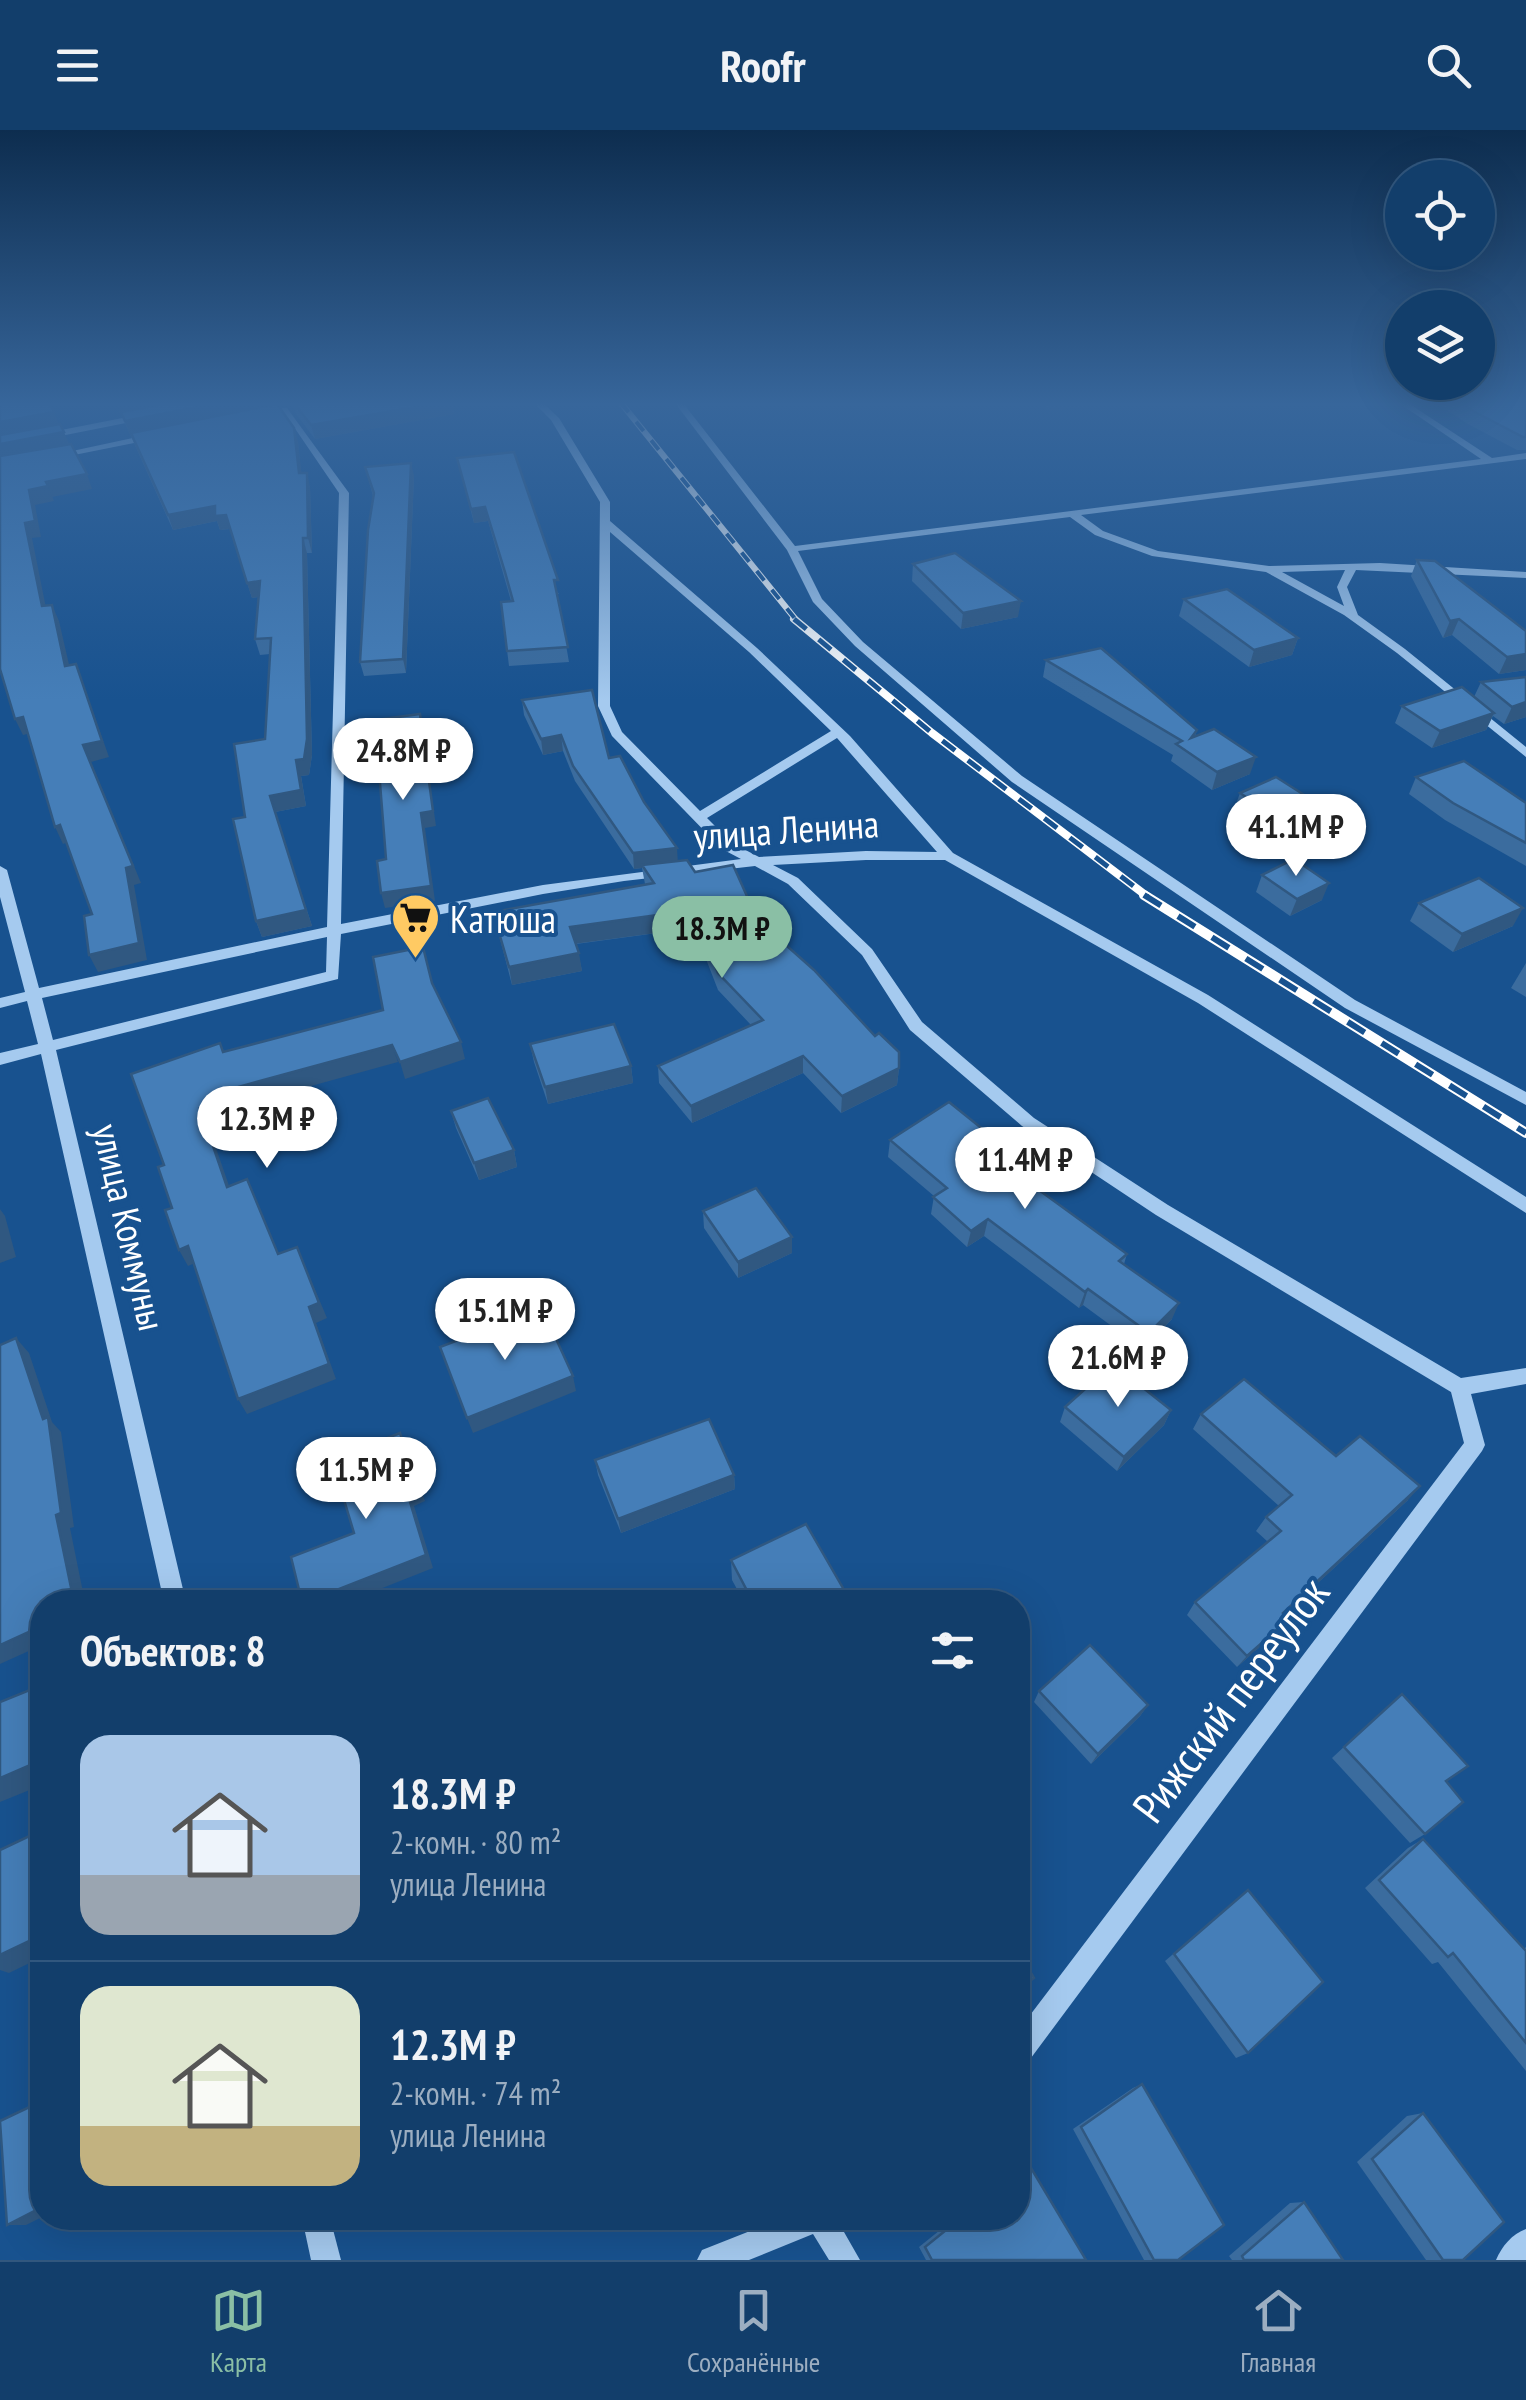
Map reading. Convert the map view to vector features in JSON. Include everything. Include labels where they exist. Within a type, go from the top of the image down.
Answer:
[{"type":"street","points":[[0,1058],[332,974],[344,502]]},
{"type":"street","points":[[605,502],[606,718],[616,733],[727,846],[793,882],[866,952],[916,1026],[1028,1122],[1162,1210],[1459,1388],[1526,1376]]},
{"type":"street","points":[[756,502],[792,549],[817,600],[859,644],[1017,778],[1350,1004],[1526,1099]]},
{"type":"street","points":[[792,549],[1153,502]]},
{"type":"street","points":[[1071,513],[1098,533],[1156,554],[1269,568],[1352,567],[1526,575]]},
{"type":"street","points":[[606,522],[753,650],[838,732],[948,856],[1203,999],[1526,1206]]},
{"type":"street","points":[[1352,567],[1342,587],[1356,620]]},
{"type":"street","points":[[1269,568],[1356,620],[1526,753]]},
{"type":"street","points":[[700,818],[838,732]]},
{"type":"street","name":"улица Ленина","points":[[0,1003],[465,903],[672,869],[894,854],[948,856]]},
{"type":"street","name":"улица Коммуны","points":[[0,870],[47,1046],[172,1590]]},
{"type":"street","name":"Рижский переулок","points":[[1030,2036],[1475,1445],[1459,1388]]},
{"type":"street","points":[[319,2230],[326,2260]]},
{"type":"street","points":[[712,2260],[788,2230]]},
{"type":"street","points":[[826,2230],[845,2260]]},
{"type":"street","points":[[1511,2260],[1526,2243]]},
{"type":"building","points":[[0,502],[31,502],[35,521],[25,523],[42,606],[52,605],[65,666],[76,664],[102,741],[83,745],[133,866],[126,868],[139,943],[89,955],[84,916],[92,914],[60,825],[55,827],[23,717],[15,719],[0,669]]},
{"type":"building","points":[[162,502],[307,502],[308,538],[303,538],[307,739],[304,759],[296,760],[301,790],[270,796],[306,910],[256,921],[233,819],[245,817],[234,744],[265,739],[271,638],[255,639],[260,581],[247,583],[226,515],[215,516],[215,506],[168,515]]},
{"type":"building","points":[[372,502],[409,502],[403,659],[360,662]]},
{"type":"building","points":[[469,502],[531,502],[558,580],[554,580],[568,647],[507,651],[501,602],[513,601],[485,507],[471,509]]},
{"type":"building","points":[[955,553],[1021,601],[963,613],[913,564]]},
{"type":"building","points":[[1417,560],[1435,561],[1526,631],[1526,654],[1507,657],[1459,619],[1450,621]]},
{"type":"building","points":[[1227,589],[1298,638],[1254,650],[1184,599]]},
{"type":"building","points":[[1101,648],[1197,730],[1191,738],[1214,729],[1256,757],[1217,772],[1176,744],[1182,741],[1046,660]]},
{"type":"building","points":[[1526,677],[1526,702],[1512,707],[1481,682]]},
{"type":"building","points":[[1462,687],[1494,713],[1440,731],[1402,706]]},
{"type":"building","points":[[592,690],[609,758],[620,756],[644,802],[677,848],[633,853],[573,766],[561,735],[541,739],[522,700]]},
{"type":"building","points":[[420,714],[433,811],[421,813],[431,886],[381,893],[377,861],[386,859],[375,720]]},
{"type":"building","points":[[1464,761],[1526,803],[1526,843],[1453,803],[1416,777]]},
{"type":"building","points":[[1276,777],[1331,812],[1295,829],[1240,793]]},
{"type":"building","points":[[1294,859],[1329,883],[1297,899],[1262,875]]},
{"type":"building","points":[[687,860],[695,872],[733,865],[768,943],[778,938],[814,970],[875,1036],[879,1033],[899,1052],[899,1068],[842,1096],[803,1056],[691,1106],[658,1066],[763,1020],[718,973],[693,910],[570,927],[579,953],[509,967],[493,912],[654,883],[642,865]]},
{"type":"building","points":[[1479,878],[1523,908],[1462,934],[1419,903]]},
{"type":"building","points":[[423,947],[432,983],[461,1042],[400,1062],[392,1045],[238,1087],[241,1094],[200,1108],[227,1187],[247,1179],[278,1254],[297,1247],[319,1303],[309,1307],[329,1364],[238,1399],[188,1246],[179,1250],[165,1210],[172,1208],[158,1167],[164,1165],[131,1074],[220,1043],[223,1052],[383,1010],[373,957]]},
{"type":"building","points":[[614,1024],[631,1066],[545,1087],[530,1044]]},
{"type":"building","points":[[488,1098],[514,1150],[474,1163],[451,1111]]},
{"type":"building","points":[[949,1102],[1032,1169],[1021,1177],[1127,1254],[1119,1261],[1179,1303],[1149,1333],[1088,1289],[1085,1292],[988,1219],[971,1231],[933,1197],[947,1188],[890,1140]]},
{"type":"building","points":[[756,1188],[792,1237],[738,1262],[703,1211]]},
{"type":"building","points":[[542,1308],[573,1376],[467,1418],[440,1347]]},
{"type":"building","points":[[16,1338],[43,1419],[48,1417],[61,1513],[56,1515],[72,1590],[30,1590],[30,1631],[0,1645],[0,1345]]},
{"type":"building","points":[[1113,1364],[1171,1410],[1124,1457],[1065,1407]]},
{"type":"building","points":[[1244,1379],[1336,1456],[1360,1436],[1420,1486],[1283,1613],[1289,1619],[1247,1656],[1195,1602],[1281,1531],[1266,1517],[1292,1495],[1201,1414]]},
{"type":"building","points":[[709,1419],[734,1475],[618,1519],[595,1460]]},
{"type":"building","points":[[400,1433],[418,1487],[407,1492],[426,1555],[337,1590],[299,1590],[291,1557],[354,1533],[332,1460]]},
{"type":"building","points":[[806,1524],[844,1590],[747,1590],[731,1560]]},
{"type":"building","points":[[1090,1645],[1148,1705],[1098,1754],[1039,1691]]},
{"type":"building","points":[[30,1690],[30,1765],[0,1778],[0,1702]]},
{"type":"building","points":[[1402,1694],[1468,1766],[1446,1781],[1463,1802],[1425,1834],[1344,1747]]},
{"type":"building","points":[[30,1836],[30,1941],[0,1955],[0,1850]]},
{"type":"building","points":[[1423,1839],[1526,1951],[1526,2043],[1453,1953],[1448,1957],[1379,1880]]},
{"type":"building","points":[[1248,1890],[1323,1982],[1248,2053],[1174,1954]]},
{"type":"building","points":[[1142,2084],[1224,2225],[1178,2260],[1154,2260],[1081,2127]]},
{"type":"building","points":[[30,2107],[30,2213],[7,2225],[0,2121]]},
{"type":"building","points":[[1423,2113],[1504,2222],[1463,2260],[1443,2260],[1372,2159]]},
{"type":"building","points":[[1030,2166],[1086,2260],[932,2260],[925,2247],[946,2230],[1030,2230]]},
{"type":"building","points":[[1304,2202],[1343,2260],[1244,2260],[1242,2256]]},
{"type":"railway","points":[[701,502],[797,621]]},
{"type":"railway","points":[[794,619],[932,733],[1148,897]]},
{"type":"railway","points":[[1144,895],[1526,1133]]},
{"type":"place","name":"Катюша","points":[[415,960]]}]
